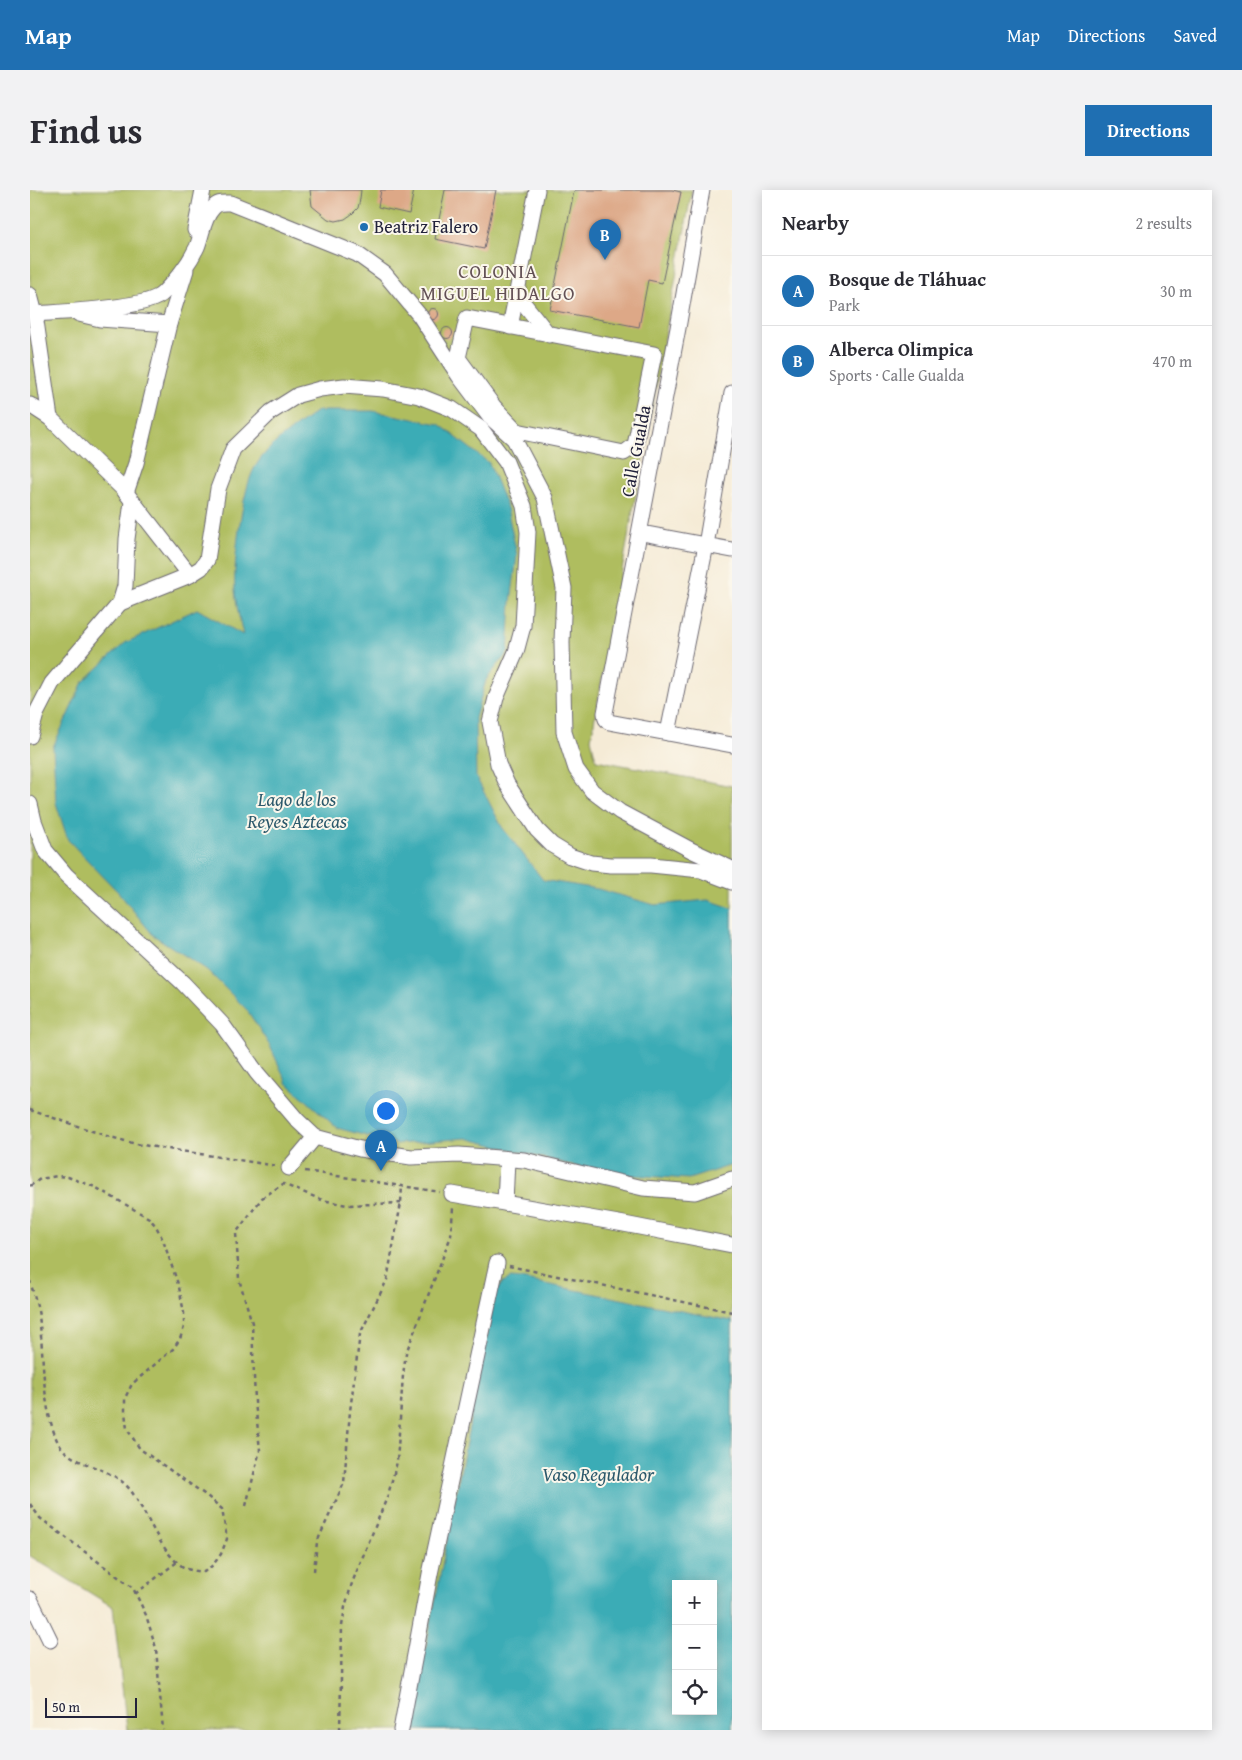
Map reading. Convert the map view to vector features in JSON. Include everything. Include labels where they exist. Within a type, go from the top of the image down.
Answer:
[{"type":"street","points":[[30,736],[36,714],[52,683],[120,603],[125,586],[129,497],[170,324],[188,264],[203,190]]},
{"type":"street","points":[[510,327],[537,190]]},
{"type":"street","name":"Calle Gualda","points":[[668,733],[609,722],[606,719],[605,713],[678,328],[702,190]]},
{"type":"street","points":[[35,314],[136,304],[161,295],[188,264],[197,247],[206,219],[218,203],[230,203],[357,254],[385,274],[420,316],[459,376],[489,416],[514,440],[545,498],[564,588],[562,642],[564,732],[576,769],[592,791],[620,812],[691,850],[732,869]]},
{"type":"street","points":[[30,295],[35,314],[50,418]]},
{"type":"street","points":[[517,296],[549,335]]},
{"type":"street","points":[[68,311],[100,319],[170,324]]},
{"type":"street","points":[[467,318],[510,327],[654,354],[636,445],[624,453],[516,431],[494,407],[458,358],[467,318]]},
{"type":"street","points":[[120,603],[201,568],[207,560],[218,489],[233,449],[271,412],[298,395],[320,389],[344,386],[419,396],[452,409],[481,430],[506,462],[524,506],[528,532],[523,626],[516,652],[496,698],[490,722],[498,764],[506,784],[537,830],[552,844],[570,856],[591,863],[651,865],[701,870],[732,882]]},
{"type":"street","points":[[732,393],[706,546],[668,733],[732,745]]},
{"type":"street","points":[[30,405],[50,418],[129,497],[190,574]]},
{"type":"street","points":[[481,430],[489,416]]},
{"type":"street","points":[[647,534],[732,550]]},
{"type":"street","points":[[30,804],[45,850],[66,875],[183,983],[203,1004],[222,1024],[257,1073],[298,1121],[315,1137],[360,1150],[411,1157],[459,1155],[524,1160],[652,1189],[695,1192],[732,1179]]},
{"type":"street","points":[[289,1168],[315,1137]]},
{"type":"street","points":[[505,1203],[507,1160]]},
{"type":"street","points":[[452,1194],[732,1245]]},
{"type":"street","points":[[401,1730],[430,1574],[497,1263]]},
{"type":"street","points":[[30,1599],[50,1640]]},
{"type":"path","points":[[30,1110],[136,1144],[452,1194],[454,1216],[451,1236],[406,1353],[397,1462],[388,1495],[352,1583],[345,1607],[342,1626],[340,1730]]},
{"type":"path","points":[[30,1186],[40,1179],[68,1176],[95,1187],[149,1218],[156,1226],[163,1240],[179,1287],[184,1313],[184,1327],[180,1339],[173,1349],[132,1384],[125,1398],[124,1412],[127,1429],[140,1449],[207,1496],[222,1509],[227,1538],[222,1554],[204,1572],[186,1569],[177,1562],[159,1540],[131,1491],[116,1476],[77,1460],[65,1452],[56,1440],[45,1388],[40,1323],[30,1281]]},
{"type":"path","points":[[246,1506],[260,1450],[255,1402],[252,1324],[238,1279],[236,1233],[262,1198],[283,1184],[322,1200],[347,1205],[401,1203]]},
{"type":"path","points":[[314,1571],[317,1542],[344,1483],[350,1412],[360,1334],[387,1280],[401,1203],[402,1185]]},
{"type":"path","points":[[497,1263],[732,1312]]},
{"type":"path","points":[[30,1504],[40,1518],[133,1588],[146,1616],[156,1648],[163,1730]]},
{"type":"path","points":[[136,1594],[177,1562]]},
{"type":"green space","points":[[30,190],[692,190],[591,739],[596,760],[732,786],[732,1730],[127,1730],[113,1607],[30,1556]]},
{"type":"water","name":"Lago de los Reyes Aztecas","points":[[317,411],[373,411],[439,424],[489,463],[507,508],[517,555],[511,602],[508,652],[486,680],[475,718],[476,777],[502,827],[543,880],[598,889],[655,905],[708,900],[732,908],[732,1165],[689,1179],[602,1173],[466,1138],[397,1144],[337,1128],[287,1083],[270,1046],[247,1010],[207,970],[153,935],[119,893],[68,840],[56,803],[53,747],[83,682],[125,643],[197,609],[243,635],[236,596],[235,563],[242,509],[250,478],[261,458],[283,436]]},
{"type":"water","name":"Vaso Regulador","points":[[511,1278],[520,1279],[732,1321],[732,1730],[410,1730],[495,1294],[503,1282]]},
{"type":"building","points":[[310,190],[361,190],[358,208],[345,219],[336,221],[328,219],[312,206]]},
{"type":"building","points":[[381,190],[414,190],[409,214],[378,207]]},
{"type":"building","points":[[445,190],[496,190],[484,249],[435,239]]},
{"type":"building","points":[[672,190],[681,192],[662,283],[648,280],[639,327],[550,310],[574,191]]},
{"type":"building","points":[[431,309],[435,309],[438,314],[437,318],[431,319],[428,316],[428,312]]},
{"type":"building","points":[[447,327],[453,333],[447,339],[441,333]]},
{"type":"place","name":"Beatriz Falero","points":[[364,227]]},
{"type":"place","name":"Alberca Olimpica","points":[[605,260]]},
{"type":"place","name":"Bosque de Tláhuac","points":[[381,1171]]},
{"type":"district","name":"COLONIA MIGUEL HIDALGO","points":[[498,282]]}]
